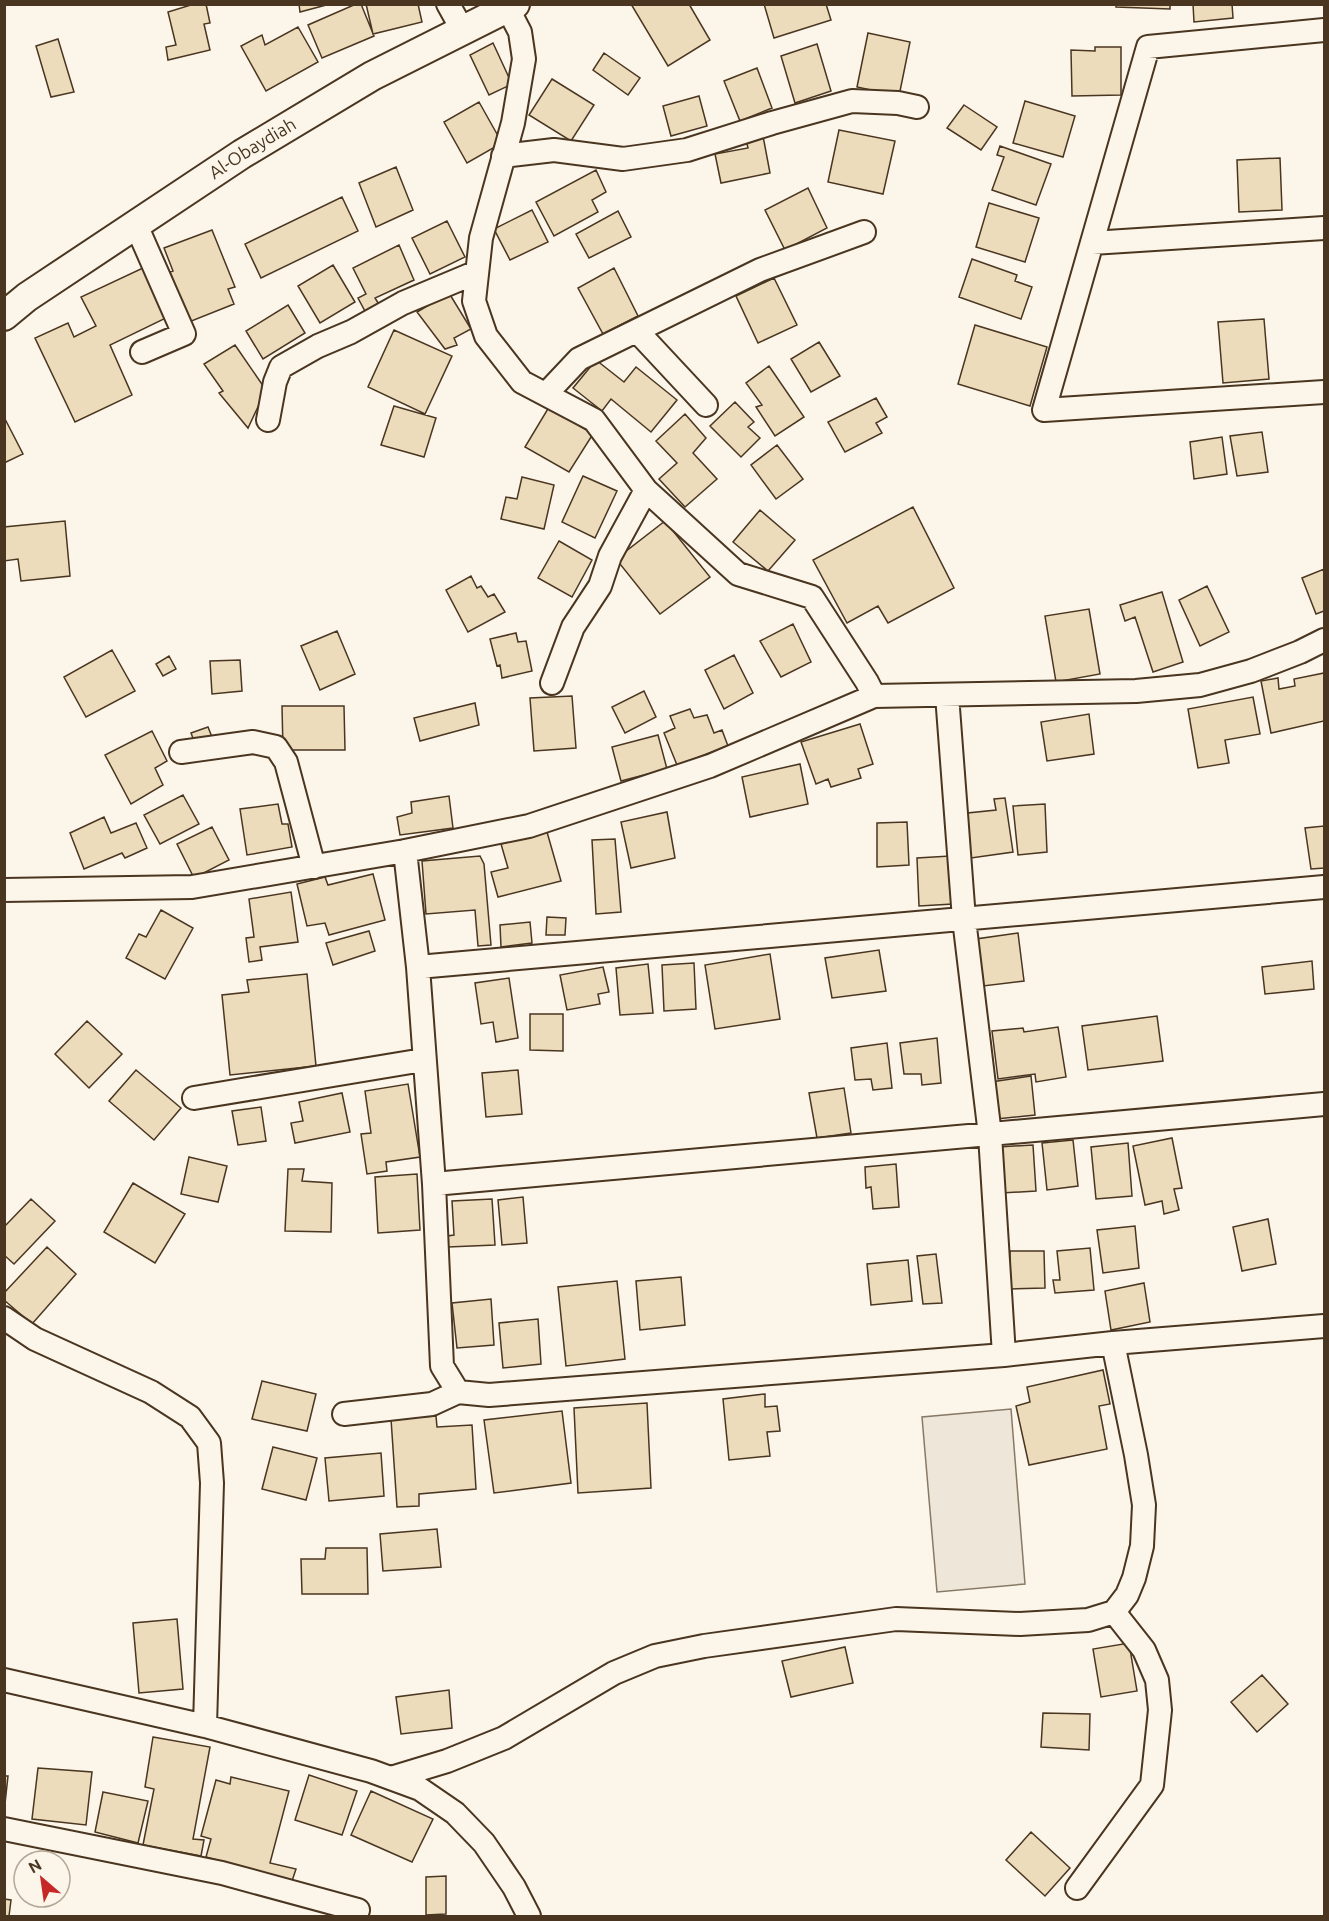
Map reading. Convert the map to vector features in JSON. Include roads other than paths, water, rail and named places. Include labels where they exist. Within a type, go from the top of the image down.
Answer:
[{"type":"main road","name":"Al-Obaydiah","points":[[4,316],[27,297],[242,154],[372,76],[512,7]]},
{"type":"street","points":[[448,4],[463,31]]},
{"type":"street","points":[[512,7],[520,32],[524,59],[513,123],[481,238],[474,301],[486,336],[522,382],[594,420],[646,490],[738,574],[812,597],[867,681],[874,696]]},
{"type":"street","points":[[1324,30],[1148,47],[1044,410],[1324,392]]},
{"type":"street","points":[[503,156],[554,150],[623,159],[687,150],[852,101],[898,103],[917,107]]},
{"type":"street","points":[[136,225],[184,334],[142,352]]},
{"type":"street","points":[[1092,243],[1324,228]]},
{"type":"street","points":[[546,394],[579,358],[760,270],[864,232]]},
{"type":"street","points":[[268,420],[275,382],[281,367],[403,303],[477,272]]},
{"type":"street","points":[[637,331],[706,405]]},
{"type":"street","points":[[552,683],[573,627],[600,586],[609,556],[646,490]]},
{"type":"street","points":[[4,890],[192,887],[405,851],[529,826],[710,766],[874,696],[1136,691],[1200,685],[1251,671],[1324,640]]},
{"type":"street","points":[[947,695],[964,919],[990,1135],[1004,1355]]},
{"type":"street","points":[[181,752],[253,742],[276,747],[286,762],[314,867]]},
{"type":"street","points":[[405,851],[418,967],[423,1060],[434,1184],[442,1366],[458,1392]]},
{"type":"street","points":[[418,967],[1324,887]]},
{"type":"street","points":[[194,1098],[423,1060]]},
{"type":"street","points":[[434,1184],[1324,1104]]},
{"type":"street","points":[[4,1318],[35,1339],[151,1392],[190,1417],[208,1443],[212,1483],[205,1726]]},
{"type":"street","points":[[344,1414],[432,1404],[458,1392],[489,1395],[1004,1355],[1113,1343],[1324,1326]]},
{"type":"street","points":[[390,1778],[447,1761],[504,1738],[614,1673],[655,1656],[704,1646],[896,1620],[1020,1624],[1088,1620],[1114,1612],[1127,1595],[1134,1578],[1142,1546],[1144,1505],[1113,1343]]},
{"type":"street","points":[[1077,1888],[1152,1785],[1160,1710],[1157,1680],[1144,1650],[1114,1612]]},
{"type":"street","points":[[4,1680],[205,1726],[371,1771],[420,1789],[455,1813],[484,1843],[514,1887],[529,1917]]},
{"type":"street","points":[[4,1829],[222,1873],[358,1910]]}]
